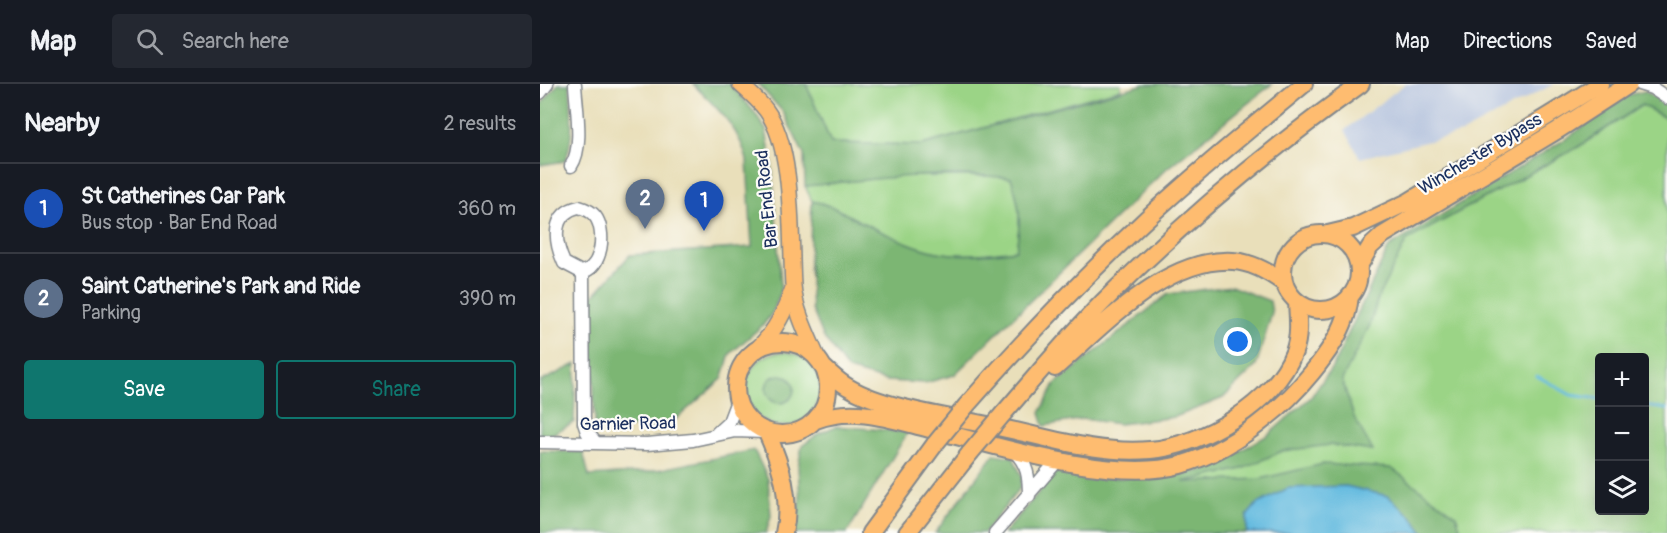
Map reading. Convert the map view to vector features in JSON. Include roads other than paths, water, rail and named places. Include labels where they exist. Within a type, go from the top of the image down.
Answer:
[{"type":"highway","points":[[870,533],[935,444],[1015,350],[1143,223],[1224,150],[1305,84]]},
{"type":"highway","points":[[907,533],[1003,414],[1108,296],[1262,158],[1361,84]]},
{"type":"highway","name":"Winchester Bypass","points":[[1328,234],[1353,228],[1408,201],[1600,84]]},
{"type":"highway","name":"Winchester Bypass","points":[[1359,266],[1370,247],[1383,235],[1558,130],[1629,84]]},
{"type":"highway","points":[[1314,234],[1328,234],[1342,240],[1357,258],[1359,266],[1356,287],[1341,304],[1331,309],[1308,308],[1289,294],[1284,283],[1282,270],[1285,257],[1292,246],[1302,238],[1314,234]]},
{"type":"highway","points":[[1003,414],[1147,289],[1173,275],[1191,267],[1234,261],[1268,272],[1284,283]]},
{"type":"highway","points":[[816,420],[837,413],[878,416],[1058,460],[1127,470],[1156,470],[1180,465],[1231,443],[1280,407],[1305,380],[1332,344],[1345,320],[1350,296]]},
{"type":"highway","points":[[820,363],[828,389],[822,411],[806,428],[793,434],[780,435],[766,432],[747,420],[737,401],[735,389],[736,376],[741,365],[749,355],[769,343],[791,343],[810,352],[848,387],[868,397],[916,410],[1096,448],[1150,450],[1176,446],[1221,426],[1244,411],[1273,386],[1286,369],[1294,352],[1299,333],[1297,302]]},
{"type":"highway","points":[[766,432],[784,482],[787,505],[784,533]]},
{"type":"main road","name":"Bar End Road","points":[[740,84],[766,110],[782,143],[794,262],[793,287],[786,310],[772,334],[759,348]]},
{"type":"main road","name":"Bar End Road","points":[[793,287],[801,317],[820,363]]},
{"type":"street","points":[[540,93],[547,84]]},
{"type":"street","points":[[571,166],[578,148],[575,84]]},
{"type":"street","points":[[1639,84],[1652,88],[1667,98]]},
{"type":"street","points":[[1660,84],[1667,98]]},
{"type":"street","points":[[579,207],[588,209],[595,216],[598,222],[601,249],[597,262],[592,268],[583,272],[564,264],[557,239],[560,217],[568,209],[579,207]]},
{"type":"street","points":[[583,272],[584,423],[587,432],[596,443]]},
{"type":"street","points":[[716,434],[729,422],[737,401]]},
{"type":"street","name":"Garnier Road","points":[[540,442],[668,442],[693,440],[735,431],[766,432]]},
{"type":"street","points":[[1013,450],[1023,459],[1029,474],[1029,496]]},
{"type":"street","points":[[995,533],[1058,460]]},
{"type":"water","points":[[1346,486],[1388,496],[1411,516],[1424,533],[1247,533],[1247,516],[1256,505],[1288,488]]},
{"type":"waterway","points":[[1537,376],[1571,395],[1595,398]]},
{"type":"waterway","points":[[1649,407],[1667,409]]},
{"type":"place","name":"Saint Catherine's Park and Ride","points":[[645,229]]},
{"type":"place","name":"St Catherines Car Park","points":[[704,231]]}]
